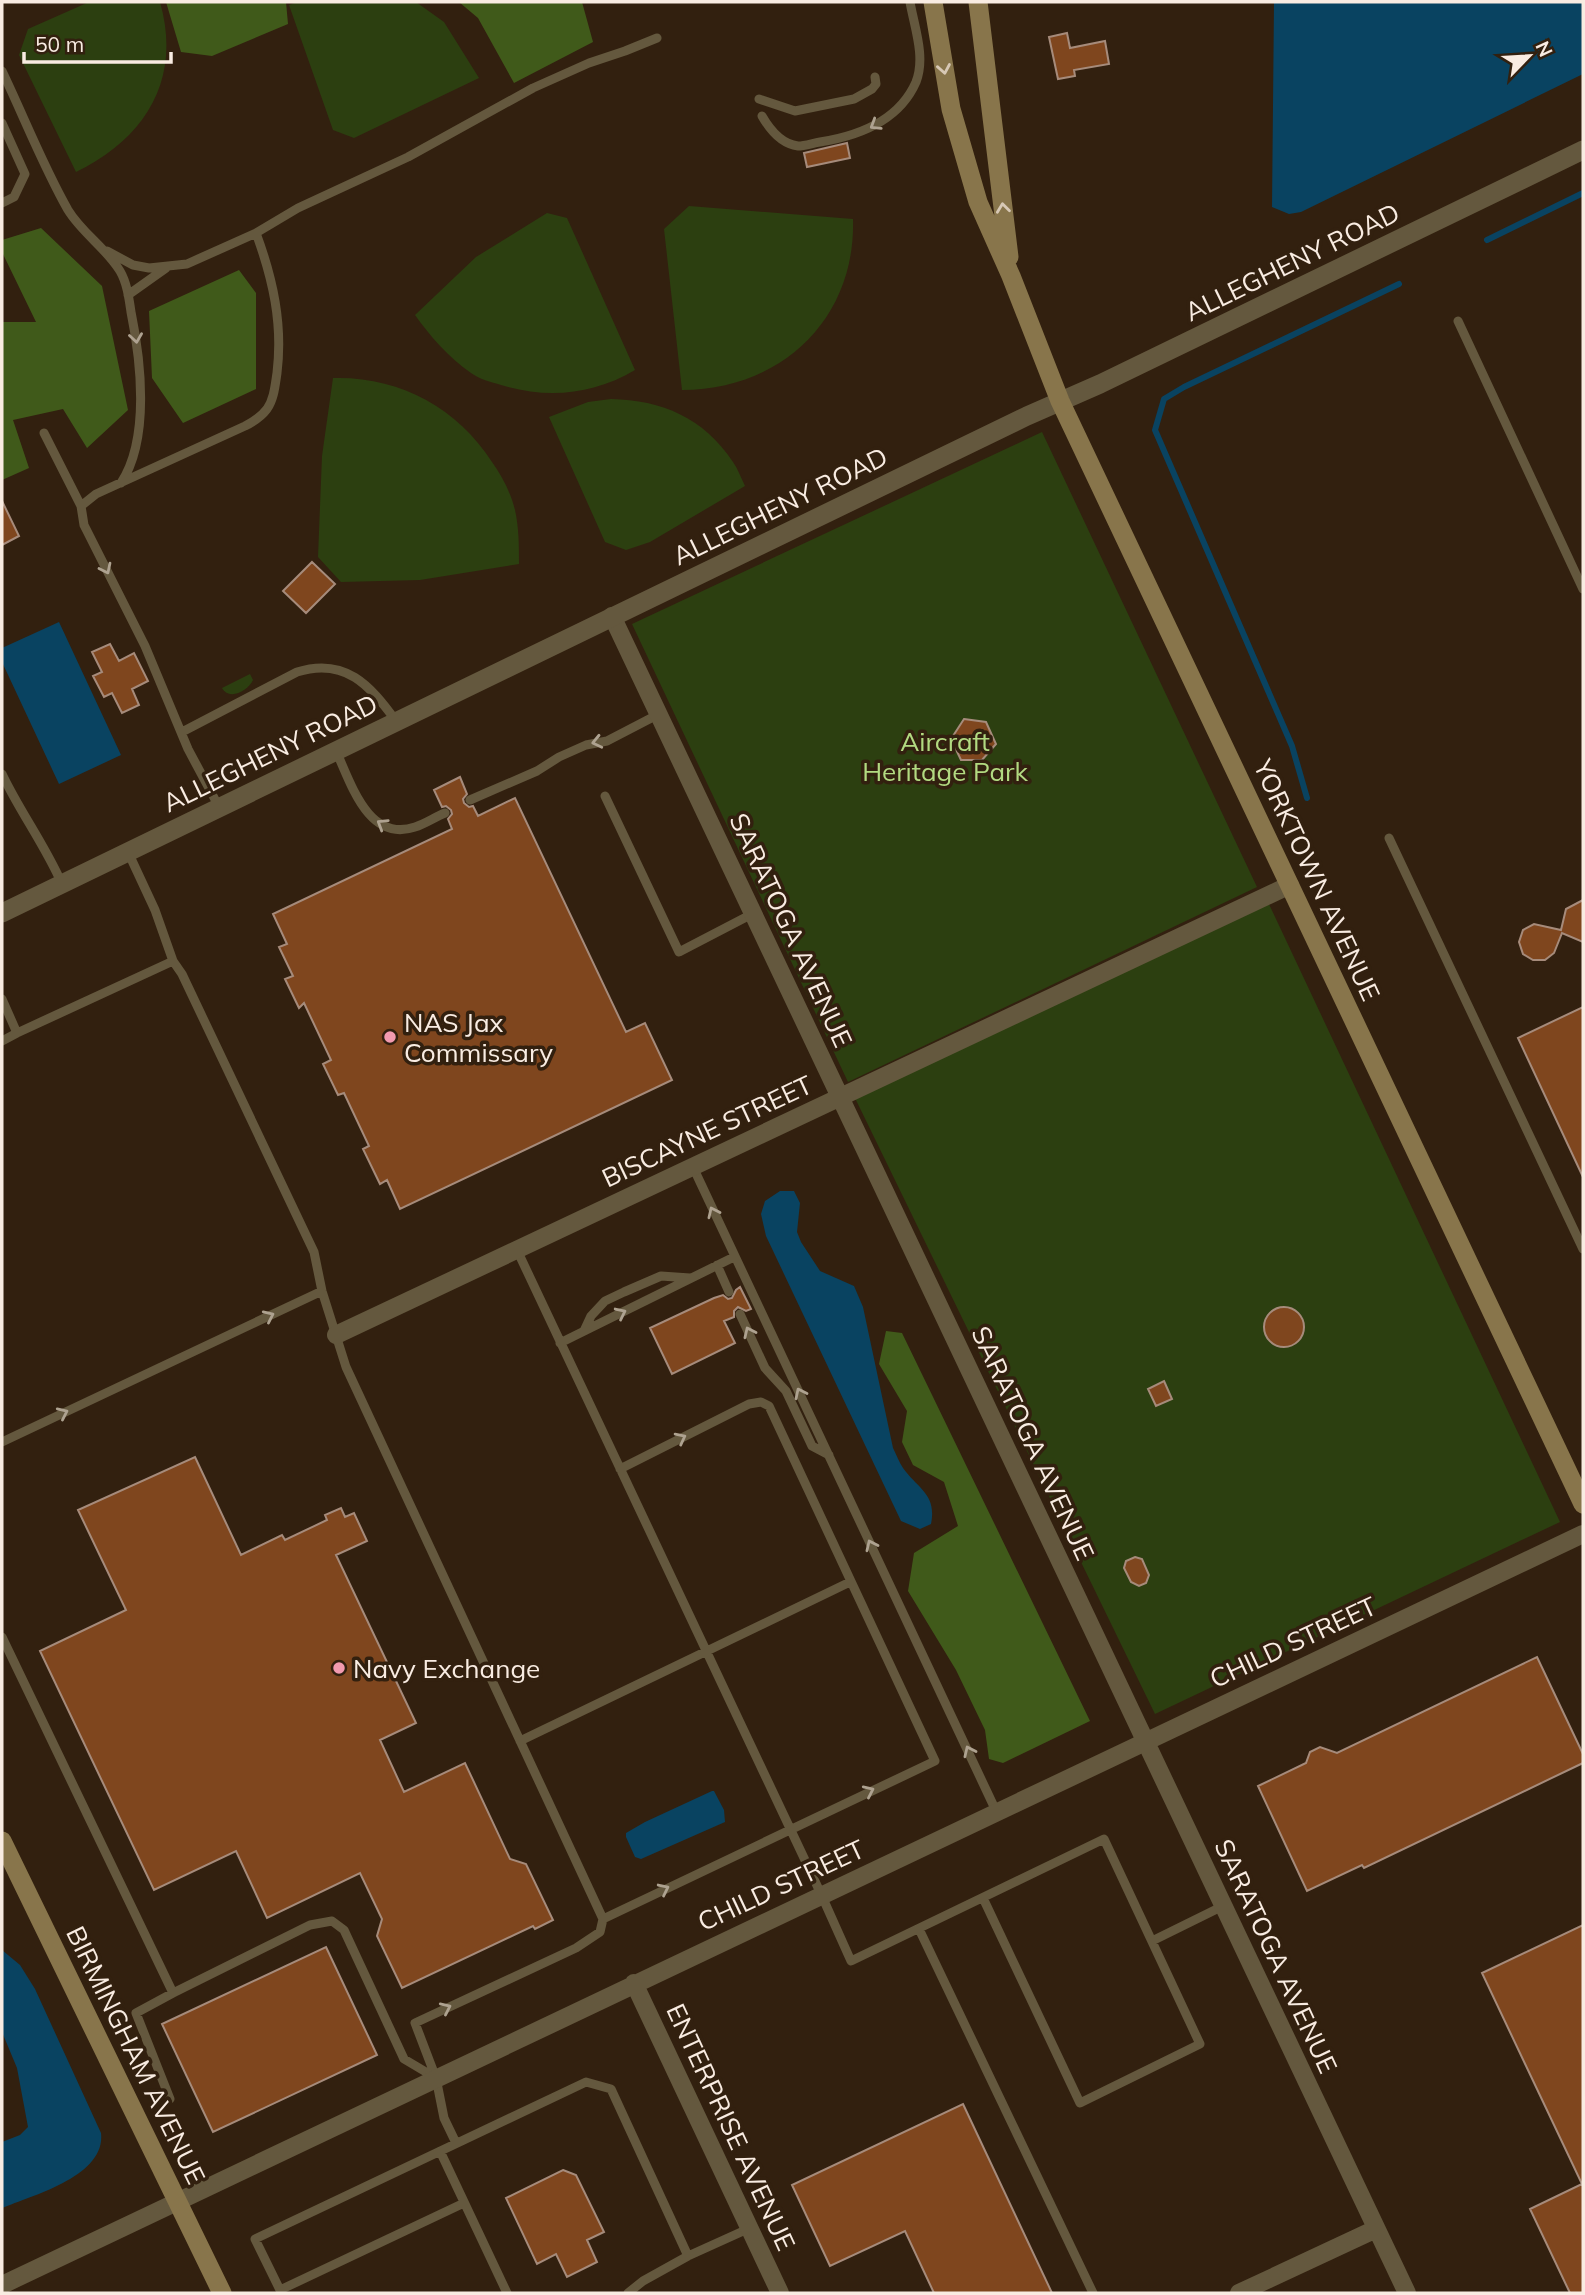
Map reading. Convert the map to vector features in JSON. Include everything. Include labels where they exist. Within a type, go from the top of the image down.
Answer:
[{"type":"main road","name":"YORKTOWN AVENUE","points":[[933,2],[951,110],[978,202],[1011,276],[1060,401],[1583,1504]]},
{"type":"main road","name":"YORKTOWN AVENUE","points":[[978,2],[1011,276]]},
{"type":"main road","name":"BIRMINGHAM AVENUE","points":[[2,1840],[222,2293]]},
{"type":"street","name":"ALLEGHENY ROAD","points":[[2,913],[612,616],[1583,150]]},
{"type":"street","name":"SARATOGA AVENUE","points":[[612,616],[1406,2293]]},
{"type":"street","name":"BISCAYNE STREET","points":[[336,1335],[1290,885]]},
{"type":"street","name":"CHILD STREET","points":[[2,2285],[1583,1534]]},
{"type":"street","name":"ENTERPRISE AVENUE","points":[[634,1983],[780,2293]]},
{"type":"street","points":[[1239,2293],[1376,2229]]},
{"type":"lane","points":[[762,116],[780,139],[798,146],[859,134],[877,125],[907,98],[917,79],[919,57],[910,2]]},
{"type":"lane","points":[[107,251],[133,265],[168,267],[187,264],[256,233],[298,208],[408,157],[533,88],[589,63],[657,38]]},
{"type":"lane","points":[[2,71],[69,212],[107,251],[122,274],[141,376],[140,413],[129,470],[121,483]]},
{"type":"lane","points":[[760,99],[795,111],[806,109],[865,95],[876,84],[875,77]]},
{"type":"lane","points":[[2,123],[26,174],[14,197],[2,203]]},
{"type":"lane","points":[[80,506],[86,500],[121,483],[245,426],[265,412],[275,391],[280,348],[271,277],[256,233]]},
{"type":"lane","points":[[128,295],[168,267]]},
{"type":"lane","points":[[1458,321],[1583,590]]},
{"type":"lane","points":[[44,433],[80,506],[85,525],[145,646],[188,749],[219,807]]},
{"type":"lane","points":[[182,732],[297,672],[314,668],[343,670],[355,676],[377,695],[396,721]]},
{"type":"lane","points":[[470,800],[537,771],[568,753],[586,745],[607,741],[659,715]]},
{"type":"lane","points":[[336,750],[365,812],[380,824],[393,830],[413,828],[444,813]]},
{"type":"lane","points":[[2,774],[18,807],[50,857],[62,884]]},
{"type":"lane","points":[[605,796],[679,953],[754,913]]},
{"type":"lane","points":[[1389,838],[1583,1249]]},
{"type":"lane","points":[[128,852],[155,910],[173,961],[182,974],[314,1252],[322,1291],[346,1367],[603,1919],[600,1932],[576,1948],[415,2023],[436,2078],[444,2118],[456,2143]]},
{"type":"lane","points":[[2,1041],[173,961]]},
{"type":"lane","points":[[2,999],[17,1033]]},
{"type":"lane","points":[[693,1167],[997,1813]]},
{"type":"lane","points":[[517,1250],[821,1894],[850,1961],[1104,1839],[1200,2044],[1080,2103],[983,1898]]},
{"type":"lane","points":[[560,1343],[734,1256]]},
{"type":"lane","points":[[717,1265],[730,1292]]},
{"type":"lane","points":[[584,1331],[591,1315],[605,1301],[661,1276],[691,1278]]},
{"type":"lane","points":[[2,1442],[322,1291]]},
{"type":"lane","points":[[740,1314],[765,1368],[786,1391],[811,1446],[829,1455]]},
{"type":"lane","points":[[603,1919],[935,1761],[769,1406],[761,1402],[749,1404],[620,1469]]},
{"type":"lane","points":[[520,1741],[850,1583]]},
{"type":"lane","points":[[2,1637],[173,1993]]},
{"type":"lane","points":[[1152,1941],[1223,1906]]},
{"type":"lane","points":[[170,2099],[136,2014],[310,1925],[332,1921],[344,1930],[404,2059],[436,2078]]},
{"type":"lane","points":[[919,1928],[1093,2293]]},
{"type":"lane","points":[[464,2203],[280,2290],[255,2239],[586,2082],[611,2089],[688,2256]]},
{"type":"lane","points":[[440,2151],[507,2293]]},
{"type":"lane","points":[[628,2293],[643,2281],[688,2256],[750,2228]]},
{"type":"green space","points":[[89,2],[160,2],[166,30],[166,56],[162,81],[153,103],[139,124],[101,158],[76,172],[19,55],[28,29]]},
{"type":"green space","points":[[166,2],[286,2],[288,24],[212,56],[181,52]]},
{"type":"green space","points":[[297,2],[416,2],[444,22],[479,78],[354,138],[333,130],[289,5]]},
{"type":"green space","points":[[459,2],[582,2],[593,42],[514,83],[478,18]]},
{"type":"green space","points":[[689,206],[853,219],[851,255],[841,288],[826,317],[806,342],[780,362],[751,377],[718,387],[682,390],[664,229]]},
{"type":"green space","points":[[547,213],[567,218],[635,370],[603,385],[553,393],[518,389],[481,379],[448,354],[415,315],[476,257]]},
{"type":"green space","points":[[41,228],[102,286],[128,410],[87,448],[63,409],[13,420],[29,468],[2,480],[2,322],[36,322],[2,252],[2,240]]},
{"type":"green space","points":[[239,270],[256,293],[256,389],[183,423],[152,378],[149,311]]},
{"type":"green space","points":[[333,378],[357,379],[403,389],[424,399],[462,425],[492,462],[509,491],[517,524],[519,564],[420,580],[341,582],[318,557],[322,456]]},
{"type":"green space","points":[[611,399],[647,403],[680,414],[695,423],[722,447],[745,486],[650,542],[626,550],[605,542],[549,417],[588,402]]},
{"type":"green space","name":"Aircraft Heritage Park","points":[[1042,432],[1257,887],[848,1082],[632,624]]},
{"type":"green space","points":[[250,674],[253,680],[243,691],[229,694],[222,688]]},
{"type":"green space","points":[[1267,900],[1560,1522],[1155,1714],[855,1098]]},
{"type":"green space","points":[[886,1331],[902,1333],[1090,1721],[1003,1763],[989,1759],[985,1730],[956,1670],[908,1591],[914,1553],[958,1526],[944,1482],[913,1465],[902,1442],[907,1411],[879,1364]]},
{"type":"water","points":[[1274,2],[1583,2],[1583,74],[1301,212],[1289,214],[1272,207]]},
{"type":"water","points":[[59,622],[121,755],[59,784],[2,662],[2,648]]},
{"type":"water","points":[[780,1191],[794,1191],[800,1203],[797,1232],[820,1271],[854,1286],[863,1307],[893,1448],[903,1468],[925,1493],[931,1506],[931,1524],[920,1529],[901,1521],[766,1236],[761,1214],[765,1201]]},
{"type":"water","points":[[712,1791],[724,1810],[725,1822],[641,1859],[635,1857],[626,1833]]},
{"type":"water","points":[[2,1950],[20,1965],[35,1989],[101,2133],[99,2148],[92,2161],[80,2172],[48,2190],[2,2208],[2,2142],[20,2135],[28,2127],[17,2068],[2,2032]]},
{"type":"building","points":[[1067,33],[1070,48],[1105,41],[1109,64],[1074,70],[1075,76],[1058,79],[1049,37]]},
{"type":"building","points":[[847,143],[850,158],[807,167],[804,153]]},
{"type":"building","points":[[2,501],[19,536],[2,545]]},
{"type":"building","points":[[312,562],[335,584],[306,613],[283,591]]},
{"type":"building","points":[[110,644],[119,661],[134,653],[148,681],[132,689],[139,705],[122,713],[112,693],[104,697],[93,676],[102,672],[92,652]]},
{"type":"building","points":[[964,719],[986,722],[996,744],[982,760],[961,760],[951,739]]},
{"type":"building","points":[[460,777],[467,794],[463,799],[464,803],[469,807],[473,806],[478,816],[515,798],[626,1032],[645,1023],[672,1080],[400,1209],[387,1180],[380,1184],[363,1149],[369,1146],[344,1093],[338,1095],[323,1064],[331,1060],[304,1003],[299,1008],[285,979],[293,976],[279,947],[287,944],[273,914],[452,829],[448,819],[452,814],[451,810],[446,806],[442,807],[434,790]]},
{"type":"building","points":[[1583,900],[1583,942],[1562,933],[1554,953],[1545,960],[1533,960],[1523,954],[1519,942],[1523,930],[1534,924],[1561,930],[1566,909]]},
{"type":"building","points":[[1583,1007],[1583,1177],[1518,1038]]},
{"type":"building","points":[[740,1287],[751,1309],[746,1311],[738,1307],[734,1311],[734,1317],[724,1321],[735,1343],[672,1374],[650,1328],[714,1298],[723,1295],[728,1299],[732,1298]]},
{"type":"building","points":[[1284,1307],[1298,1313],[1304,1327],[1298,1341],[1284,1347],[1270,1341],[1264,1327],[1270,1313]]},
{"type":"building","points":[[1164,1381],[1172,1399],[1156,1406],[1148,1389]]},
{"type":"building","points":[[195,1457],[241,1555],[282,1535],[285,1540],[327,1520],[325,1515],[341,1508],[345,1517],[354,1513],[367,1541],[336,1555],[416,1723],[380,1740],[404,1792],[465,1763],[510,1859],[526,1864],[553,1920],[535,1929],[533,1926],[402,1988],[377,1936],[382,1919],[360,1873],[267,1918],[236,1851],[154,1890],[40,1651],[126,1610],[78,1510]]},
{"type":"building","points":[[1135,1557],[1142,1559],[1149,1575],[1146,1583],[1139,1586],[1131,1582],[1124,1568],[1126,1561]]},
{"type":"building","points":[[1537,1657],[1583,1754],[1583,1763],[1364,1868],[1362,1865],[1307,1891],[1258,1786],[1306,1763],[1310,1752],[1320,1747],[1337,1753]]},
{"type":"building","points":[[1583,1925],[1583,2293],[1570,2293],[1530,2209],[1582,2184],[1482,1973]]},
{"type":"building","points":[[326,1947],[377,2055],[213,2132],[162,2024]]},
{"type":"building","points":[[963,2104],[1052,2293],[934,2293],[905,2231],[830,2266],[792,2185]]},
{"type":"building","points":[[563,2170],[576,2175],[604,2232],[587,2240],[597,2262],[567,2277],[556,2254],[537,2264],[506,2198]]},
{"type":"waterway","points":[[1487,240],[1583,193]]},
{"type":"waterway","points":[[1307,798],[1292,746],[1155,430],[1164,399],[1184,387],[1399,284]]},
{"type":"place","name":"NAS Jax Commissary","points":[[390,1037]]},
{"type":"place","name":"Navy Exchange","points":[[339,1668]]}]
